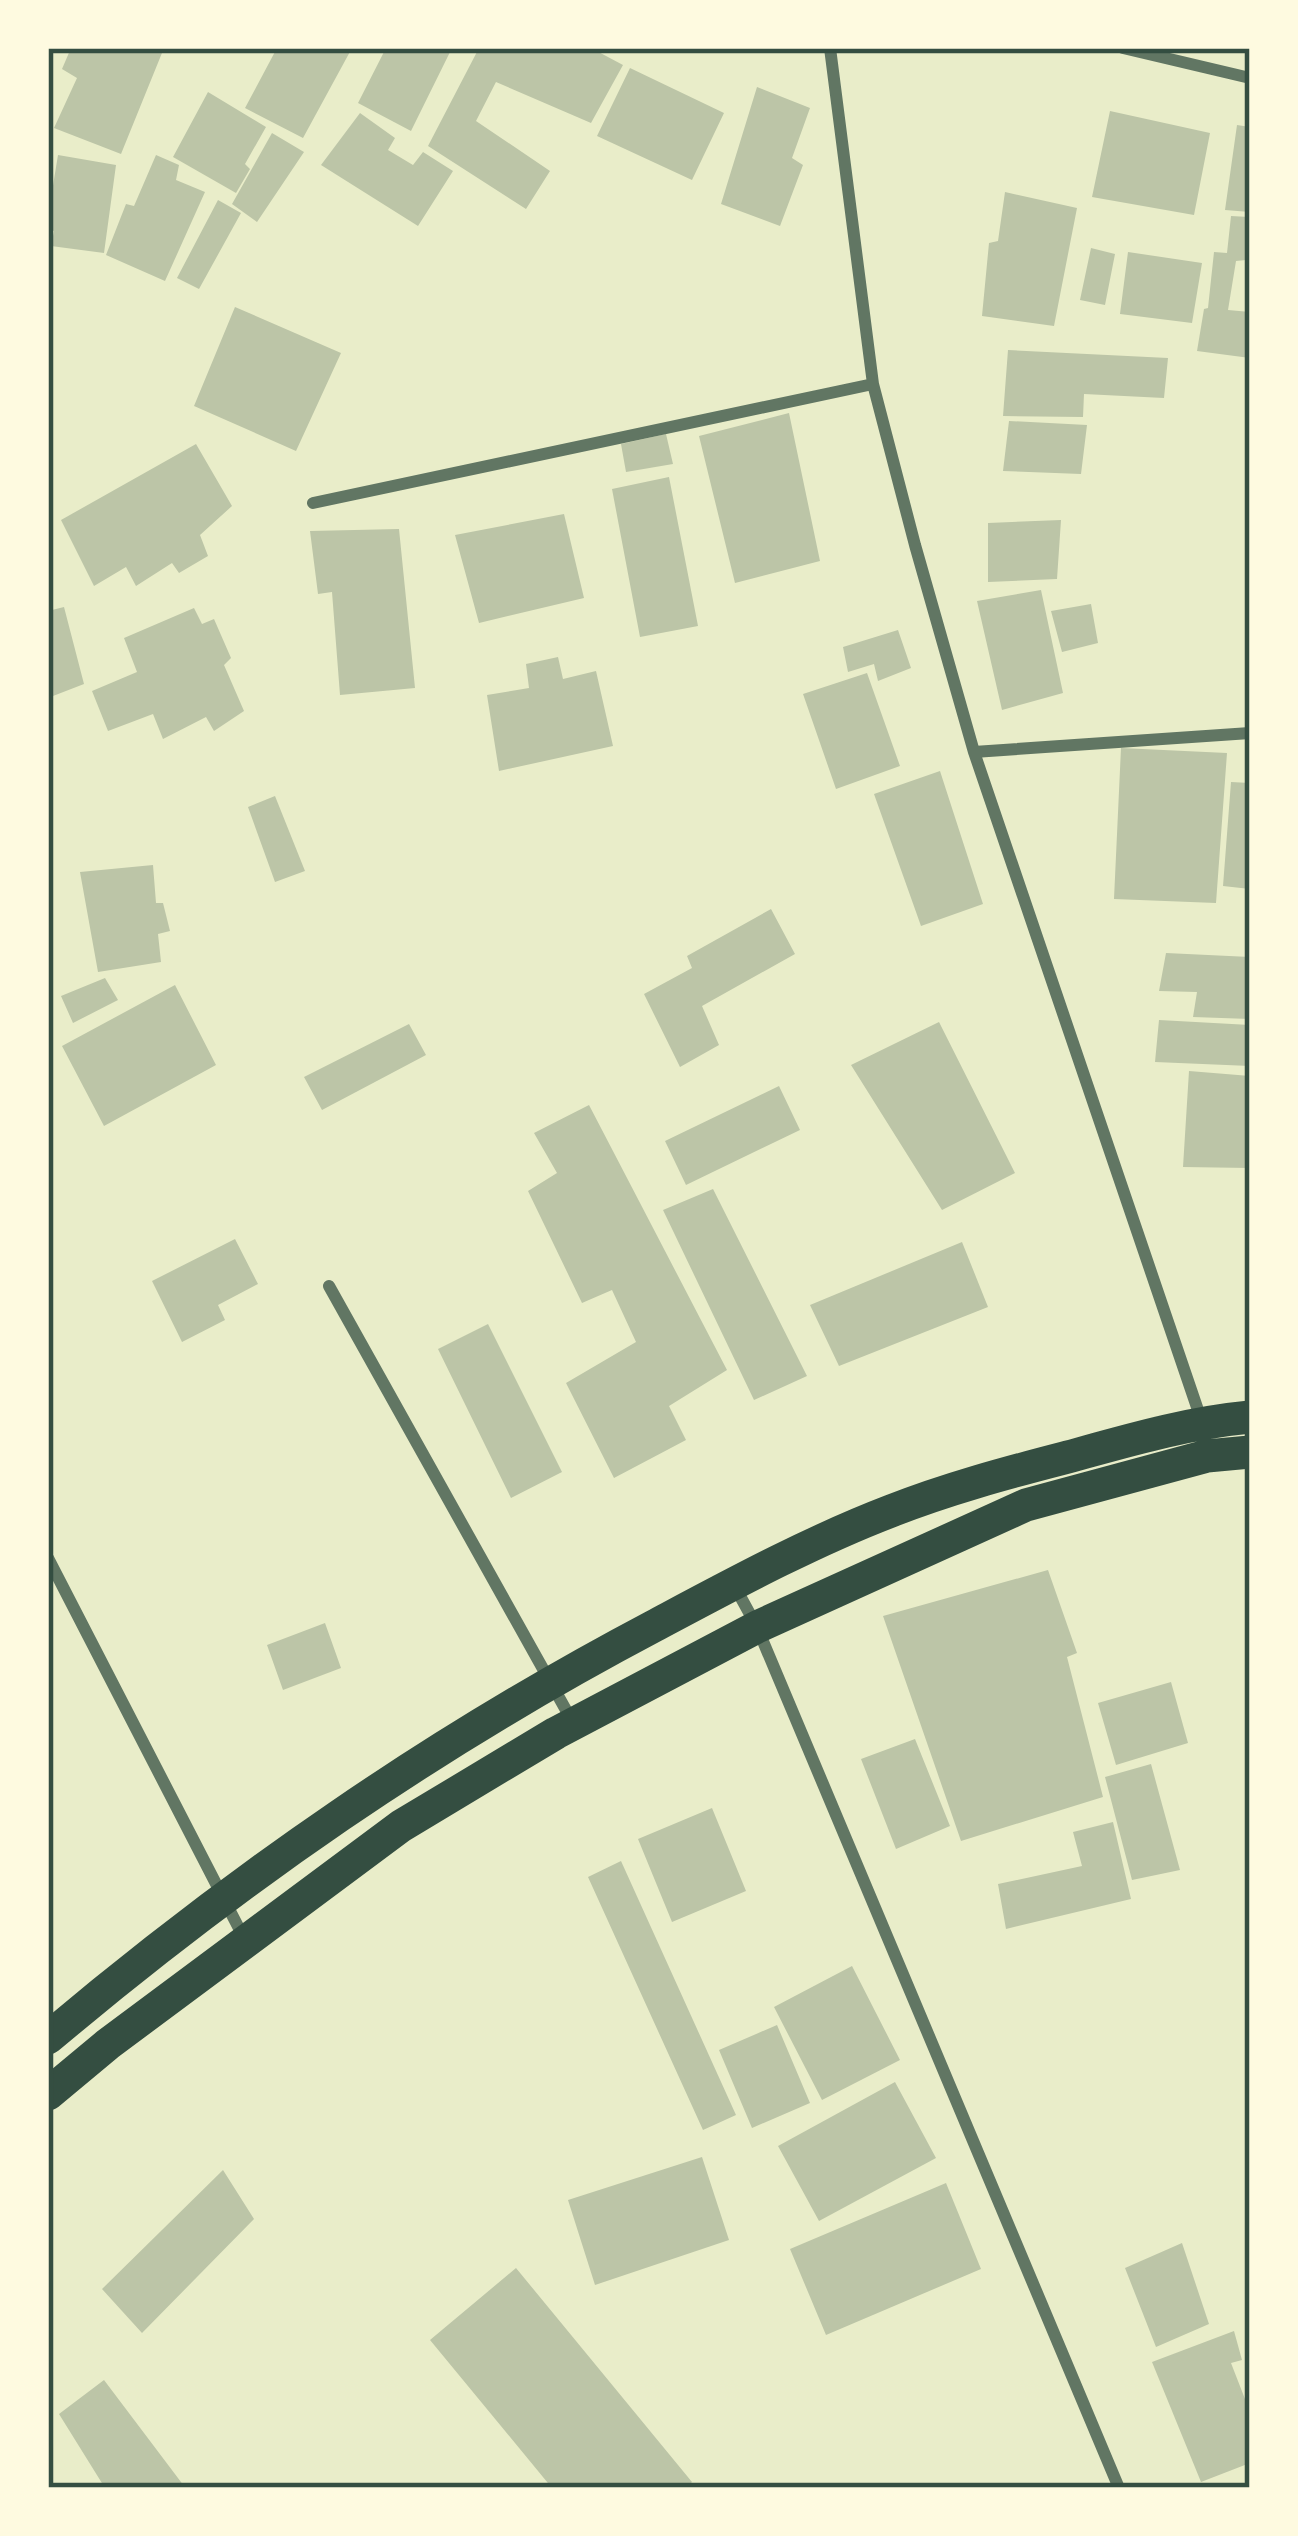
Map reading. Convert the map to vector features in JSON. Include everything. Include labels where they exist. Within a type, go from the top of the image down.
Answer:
[{"type":"highway","points":[[48,2038],[221,1899],[367,1794],[548,1682],[734,1584],[890,1511],[1202,1421],[1250,1417]]},
{"type":"highway","points":[[48,2094],[401,1826],[574,1724],[757,1627],[1027,1505],[1207,1456],[1250,1452]]},
{"type":"street","points":[[830,48],[873,384],[974,752],[1202,1421],[1207,1456]]},
{"type":"street","points":[[1123,48],[1250,78]]},
{"type":"street","points":[[313,503],[873,384]]},
{"type":"street","points":[[974,752],[1250,733]]},
{"type":"street","points":[[329,1286],[574,1724]]},
{"type":"street","points":[[48,1558],[245,1941]]},
{"type":"street","points":[[734,1584],[757,1627],[1118,2488]]},
{"type":"building","points":[[71,48],[164,48],[121,154],[54,128],[77,78],[62,69]]},
{"type":"building","points":[[277,48],[352,48],[303,138],[245,108]]},
{"type":"building","points":[[386,48],[452,48],[411,131],[358,103]]},
{"type":"building","points":[[479,48],[591,48],[623,65],[591,123],[496,82],[476,121],[550,171],[526,209],[428,146]]},
{"type":"building","points":[[630,68],[724,113],[692,180],[597,136]]},
{"type":"building","points":[[757,87],[810,108],[792,158],[803,165],[780,226],[721,204]]},
{"type":"building","points":[[208,92],[266,127],[245,164],[250,169],[236,193],[173,157]]},
{"type":"building","points":[[1110,111],[1210,133],[1194,215],[1092,197]]},
{"type":"building","points":[[360,113],[395,138],[388,150],[413,165],[423,152],[453,171],[418,226],[321,165]]},
{"type":"building","points":[[1237,125],[1250,127],[1250,212],[1225,210]]},
{"type":"building","points":[[272,133],[304,152],[257,222],[232,204]]},
{"type":"building","points":[[58,155],[116,165],[104,253],[51,246],[54,231],[48,229],[48,216]]},
{"type":"building","points":[[156,155],[179,165],[176,180],[205,192],[165,281],[106,255],[126,204],[134,206]]},
{"type":"building","points":[[1005,192],[1077,208],[1054,326],[982,316],[989,243],[998,241]]},
{"type":"building","points":[[218,200],[241,213],[199,289],[177,278]]},
{"type":"building","points":[[1231,216],[1249,217],[1246,260],[1236,261],[1228,310],[1250,312],[1250,358],[1197,351],[1214,252],[1227,253]]},
{"type":"building","points":[[1091,248],[1115,254],[1105,305],[1080,300]]},
{"type":"building","points":[[1128,252],[1202,263],[1192,323],[1120,314]]},
{"type":"building","points":[[235,307],[341,353],[296,451],[194,406]]},
{"type":"building","points":[[1008,350],[1168,358],[1164,398],[1084,394],[1083,417],[1003,416]]},
{"type":"building","points":[[789,413],[820,561],[735,583],[699,436]]},
{"type":"building","points":[[1009,421],[1087,425],[1081,474],[1003,471]]},
{"type":"building","points":[[666,434],[673,464],[626,472],[621,444]]},
{"type":"building","points":[[196,444],[232,506],[200,535],[208,556],[179,573],[172,563],[136,586],[126,567],[94,586],[61,520]]},
{"type":"building","points":[[669,477],[698,626],[640,637],[612,489]]},
{"type":"building","points":[[564,514],[584,598],[479,623],[455,535]]},
{"type":"building","points":[[1061,520],[1057,579],[988,582],[988,523]]},
{"type":"building","points":[[399,529],[415,688],[340,695],[332,592],[318,594],[310,531]]},
{"type":"building","points":[[1041,590],[1063,693],[1002,710],[977,601]]},
{"type":"building","points":[[1091,604],[1098,643],[1062,652],[1051,611]]},
{"type":"building","points":[[64,607],[84,684],[53,696],[48,679],[48,611]]},
{"type":"building","points":[[194,608],[202,624],[214,619],[231,658],[224,665],[244,711],[214,731],[206,717],[163,739],[153,714],[108,731],[92,691],[137,672],[124,638]]},
{"type":"building","points":[[898,630],[911,668],[878,681],[874,664],[848,672],[843,647]]},
{"type":"building","points":[[558,657],[563,679],[596,671],[613,746],[499,771],[487,695],[529,688],[526,664]]},
{"type":"building","points":[[867,673],[900,766],[836,789],[803,694]]},
{"type":"building","points":[[1121,748],[1227,753],[1216,903],[1114,899]]},
{"type":"building","points":[[940,771],[983,904],[921,926],[874,794]]},
{"type":"building","points":[[1231,782],[1250,783],[1250,889],[1223,886]]},
{"type":"building","points":[[275,796],[305,871],[275,882],[248,807]]},
{"type":"building","points":[[153,865],[156,903],[163,903],[170,931],[158,934],[161,962],[98,972],[80,872]]},
{"type":"building","points":[[771,909],[795,954],[702,1006],[719,1045],[680,1067],[644,994],[692,968],[687,956]]},
{"type":"building","points":[[1166,953],[1250,957],[1250,1019],[1193,1017],[1197,992],[1159,991]]},
{"type":"building","points":[[105,978],[118,1000],[73,1023],[61,996]]},
{"type":"building","points":[[175,985],[216,1065],[104,1126],[62,1046]]},
{"type":"building","points":[[1159,1020],[1250,1025],[1250,1066],[1155,1062]]},
{"type":"building","points":[[939,1022],[1015,1173],[942,1210],[851,1065]]},
{"type":"building","points":[[409,1024],[426,1055],[322,1110],[304,1077]]},
{"type":"building","points":[[1189,1071],[1250,1076],[1250,1168],[1183,1167]]},
{"type":"building","points":[[779,1086],[800,1130],[686,1185],[665,1141]]},
{"type":"building","points":[[589,1105],[727,1370],[669,1406],[686,1440],[614,1478],[566,1383],[636,1342],[612,1290],[582,1303],[528,1191],[557,1173],[534,1133]]},
{"type":"building","points":[[713,1189],[807,1376],[754,1400],[663,1210]]},
{"type":"building","points":[[235,1239],[258,1284],[218,1305],[225,1320],[182,1342],[152,1281]]},
{"type":"building","points":[[962,1242],[988,1307],[839,1366],[810,1305]]},
{"type":"building","points":[[488,1324],[562,1472],[511,1498],[438,1349]]},
{"type":"building","points":[[1048,1570],[1077,1653],[1067,1657],[1103,1797],[961,1841],[883,1616]]},
{"type":"building","points":[[325,1623],[341,1668],[283,1690],[267,1645]]},
{"type":"building","points":[[1171,1682],[1188,1743],[1116,1765],[1098,1703]]},
{"type":"building","points":[[915,1739],[950,1826],[896,1849],[861,1759]]},
{"type":"building","points":[[1151,1764],[1180,1870],[1132,1880],[1105,1777]]},
{"type":"building","points":[[712,1808],[746,1891],[672,1922],[638,1839]]},
{"type":"building","points":[[1113,1822],[1131,1899],[1006,1929],[998,1884],[1082,1866],[1073,1832]]},
{"type":"building","points":[[621,1861],[736,2115],[703,2130],[588,1877]]},
{"type":"building","points":[[852,1966],[900,2060],[822,2100],[774,2007]]},
{"type":"building","points":[[777,2025],[810,2103],[752,2128],[719,2050]]},
{"type":"building","points":[[895,2082],[936,2158],[819,2221],[778,2146]]},
{"type":"building","points":[[702,2157],[729,2240],[595,2285],[568,2200]]},
{"type":"building","points":[[223,2170],[254,2219],[142,2333],[102,2289]]},
{"type":"building","points":[[946,2183],[981,2269],[826,2335],[790,2249]]},
{"type":"building","points":[[1182,2243],[1209,2324],[1156,2347],[1125,2268]]},
{"type":"building","points":[[516,2268],[692,2482],[686,2488],[552,2488],[430,2340]]},
{"type":"building","points":[[1234,2331],[1242,2360],[1231,2363],[1250,2412],[1250,2463],[1201,2482],[1152,2362]]},
{"type":"building","points":[[104,2380],[182,2488],[105,2488],[59,2414]]}]
